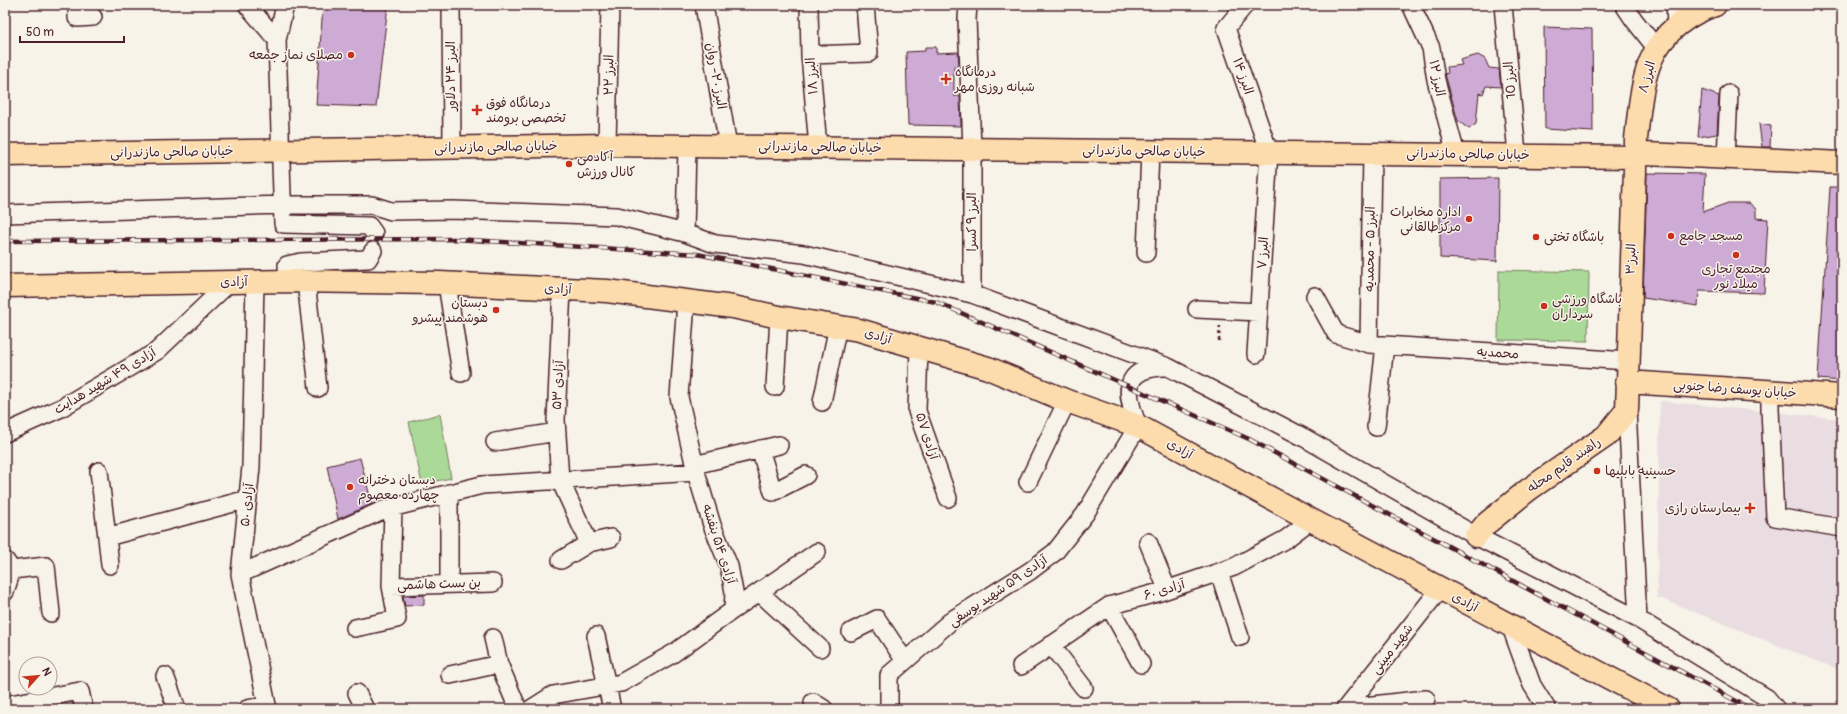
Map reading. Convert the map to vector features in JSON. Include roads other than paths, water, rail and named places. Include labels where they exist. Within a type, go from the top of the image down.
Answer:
[{"type":"main road","name":"البرز ۸","points":[[1635,156],[1641,96],[1651,60],[1676,15],[1715,5]]},
{"type":"main road","name":"خیابان صالحی مازندرانی","points":[[5,155],[607,145],[1635,156],[1646,154],[1842,162]]},
{"type":"main road","name":"خیابان صالحی مازندرانی","points":[[1635,156],[1644,164],[1842,175]]},
{"type":"main road","name":"البرز۳","points":[[1627,372],[1635,156]]},
{"type":"main road","name":"آزادی","points":[[5,286],[255,282],[298,275],[447,284],[606,291],[733,307],[779,317],[859,330],[988,368],[1067,401],[1138,426],[1511,627],[1668,709]]},
{"type":"main road","name":"خیابان یوسف رضا جنوبی","points":[[1627,372],[1770,391],[1842,396]]},
{"type":"main road","points":[[1627,372],[1627,410]]},
{"type":"main road","name":"راهبند قایم محله","points":[[1476,536],[1486,524],[1528,490],[1606,436],[1627,410]]},
{"type":"street","points":[[77,5],[77,18],[93,17]]},
{"type":"street","points":[[247,5],[277,40]]},
{"type":"street","points":[[284,5],[277,40],[283,205],[290,225],[369,226],[374,234]]},
{"type":"street","name":"البرز ۲۴ دلاور","points":[[451,5],[452,147]]},
{"type":"street","name":"البرز ۲۲","points":[[607,145],[610,5]]},
{"type":"street","name":"البرز ۲۰- روان","points":[[704,5],[728,146]]},
{"type":"street","name":"البرز ۱۸","points":[[809,5],[810,55],[818,147]]},
{"type":"street","points":[[810,55],[869,53],[865,5]]},
{"type":"street","name":"البرز ۹ کسرا","points":[[968,5],[967,18],[972,149],[972,294]]},
{"type":"street","name":"البرز ۱۲","points":[[1411,5],[1432,48],[1436,80],[1456,154]]},
{"type":"street","name":"البرز 10","points":[[1503,5],[1517,154]]},
{"type":"street","points":[[1624,5],[1657,49]]},
{"type":"street","name":"البرز ۱۴","points":[[1239,8],[1222,29],[1269,152]]},
{"type":"street","points":[[1726,157],[1729,94]]},
{"type":"street","points":[[685,233],[687,146]]},
{"type":"street","points":[[1146,253],[1150,151]]},
{"type":"street","name":"البرز ۷","points":[[1256,354],[1269,152]]},
{"type":"street","name":"البرز ۵ - محمدیه","points":[[1372,153],[1377,345],[1376,427]]},
{"type":"street","points":[[5,214],[283,205],[372,205],[391,211],[453,210],[617,216],[685,233],[715,244],[804,254],[972,294],[1168,367],[1303,437],[1476,536],[1638,619],[1767,698],[1776,709]]},
{"type":"street","points":[[318,388],[298,275],[368,259],[373,251]]},
{"type":"street","name":"آزادی ۴۹ شهید هدایت","points":[[5,433],[61,408],[157,351],[230,282]]},
{"type":"street","name":"آزادی ۵۰","points":[[247,709],[268,705],[240,574],[251,467],[255,282]]},
{"type":"street","points":[[447,284],[461,373]]},
{"type":"street","name":"آزادی ۵۳","points":[[560,480],[556,420],[562,289]]},
{"type":"street","name":"محمدیه","points":[[1315,296],[1336,334],[1377,345],[1627,372]]},
{"type":"street","name":"آزادی ۵۴ بنفشه","points":[[686,302],[679,397],[695,468],[712,525],[729,566],[734,592],[733,610]]},
{"type":"street","points":[[1198,309],[1259,312]]},
{"type":"street","points":[[775,387],[779,317]]},
{"type":"street","points":[[822,402],[838,326]]},
{"type":"street","name":"آزادی ۵۷","points":[[919,348],[917,411],[948,498]]},
{"type":"street","points":[[1138,426],[1130,405],[1129,386],[1138,373],[1144,370],[1150,368],[1168,367]]},
{"type":"street","points":[[1770,391],[1775,517],[1842,528]]},
{"type":"street","points":[[1028,482],[1067,401]]},
{"type":"street","points":[[1627,410],[1638,619]]},
{"type":"street","name":"آزادی ۵۹ شهید یوسفی","points":[[885,707],[889,675],[952,620],[1030,571],[1055,552],[1084,514],[1138,426]]},
{"type":"street","points":[[495,442],[557,432]]},
{"type":"street","points":[[240,574],[383,510],[482,485],[560,480],[695,468],[779,445]]},
{"type":"street","points":[[760,450],[773,492],[806,475]]},
{"type":"street","points":[[99,471],[110,565]]},
{"type":"street","points":[[560,480],[589,543]]},
{"type":"street","points":[[449,494],[449,584]]},
{"type":"street","points":[[107,537],[248,499]]},
{"type":"street","name":"بن بست هاشمی","points":[[393,507],[391,586],[493,583]]},
{"type":"street","name":"آزادی ۶۰","points":[[1021,666],[1109,606],[1168,589],[1234,567],[1286,539],[1311,520]]},
{"type":"street","points":[[561,560],[589,543],[610,538]]},
{"type":"street","points":[[1148,542],[1168,589]]},
{"type":"street","points":[[531,709],[553,695],[621,683],[674,653],[817,552]]},
{"type":"street","points":[[5,592],[8,565],[46,566],[51,613]]},
{"type":"street","points":[[1219,572],[1240,637]]},
{"type":"street","points":[[355,628],[397,619],[391,586]]},
{"type":"street","name":"شهید مبینی","points":[[1346,708],[1440,589]]},
{"type":"street","points":[[759,592],[820,648]]},
{"type":"street","points":[[1109,606],[1141,664]]},
{"type":"street","points":[[852,632],[877,619],[905,661]]},
{"type":"street","points":[[1511,627],[1532,685],[1547,709]]},
{"type":"street","points":[[596,636],[608,685],[612,709]]},
{"type":"street","points":[[493,638],[499,664],[518,709]]},
{"type":"street","points":[[1051,645],[1084,688]]},
{"type":"street","points":[[450,675],[499,664]]},
{"type":"street","points":[[165,676],[177,709]]},
{"type":"street","points":[[5,705],[80,691],[84,709]]},
{"type":"street","points":[[357,693],[365,709]]},
{"type":"street","points":[[1346,708],[1426,699]]},
{"type":"railway","points":[[5,241],[455,239],[697,254],[936,302],[1249,439],[1751,709]]},
{"type":"place","name":"مصلای نماز جمعه","points":[[351,55]]},
{"type":"place","name":"درمانگاه شبانه روزی مهر","points":[[946,79]]},
{"type":"place","name":"درمانگاه فوق تخصصی برومند","points":[[477,110]]},
{"type":"place","name":"آکادمی کانال ورزش","points":[[569,164]]},
{"type":"place","name":"اداره مخابرات مرکزطالقانی","points":[[1469,219]]},
{"type":"place","name":"مسجد جامع","points":[[1671,236]]},
{"type":"place","name":"باشگاه تختی","points":[[1536,237]]},
{"type":"place","name":"مجتمع تجاری میلاد نور","points":[[1736,255]]},
{"type":"place","name":"باشگاه ورزشی سرداران","points":[[1544,306]]},
{"type":"place","name":"دبستان هوشمند پیشرو","points":[[496,310]]},
{"type":"place","name":"حسینیه بابلیها","points":[[1597,471]]},
{"type":"place","name":"دبستان دخترانه چهارده معصوم","points":[[350,487]]},
{"type":"place","name":"بیمارستان رازی","points":[[1750,508]]}]
